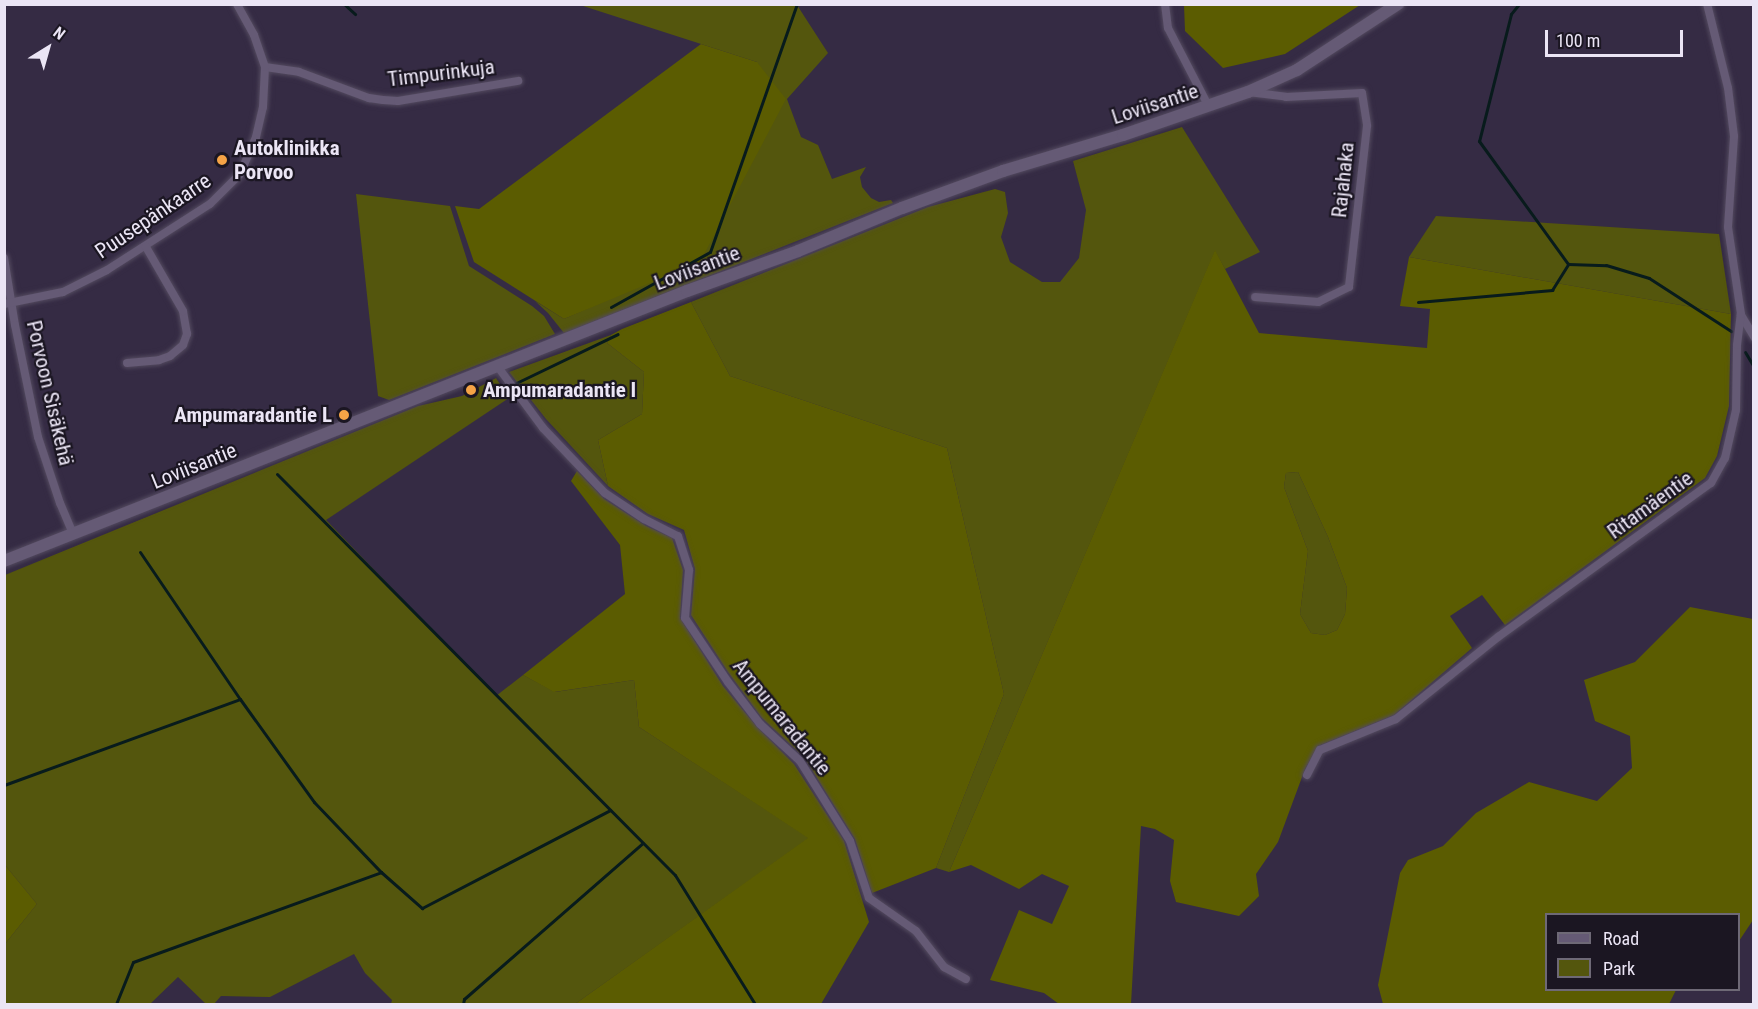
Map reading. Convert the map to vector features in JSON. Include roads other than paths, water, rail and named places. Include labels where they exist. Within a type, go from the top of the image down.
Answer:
[{"type":"main road","name":"Loviisantie","points":[[4,561],[947,192],[1003,171],[1209,107],[1248,92],[1297,70],[1398,4]]},
{"type":"street","name":"Puusepänkaarre","points":[[8,303],[63,292],[146,247],[210,204],[240,174],[256,137],[263,107],[265,67],[254,35],[237,4]]},
{"type":"street","points":[[1165,4],[1168,28],[1209,107]]},
{"type":"street","name":"Ritamäentie","points":[[1307,775],[1320,750],[1396,719],[1498,637],[1711,483],[1725,458],[1736,410],[1737,345],[1741,315],[1728,227],[1734,136],[1728,88],[1707,4]]},
{"type":"street","name":"Timpurinkuja","points":[[265,67],[299,72],[369,98],[390,100],[518,81]]},
{"type":"street","name":"Rajahaka","points":[[1248,92],[1286,97],[1362,93],[1367,126],[1349,287],[1318,302],[1255,297]]},
{"type":"street","points":[[127,363],[170,356],[183,345],[187,334],[183,311],[146,247]]},
{"type":"street","name":"Porvoon Sisäkehä","points":[[4,258],[8,303],[38,437],[73,533]]},
{"type":"street","points":[[1741,315],[1754,337]]},
{"type":"street","name":"Ampumaradantie","points":[[498,367],[543,428],[605,493],[644,519],[678,536],[688,570],[685,618],[728,682],[760,724],[800,762],[850,841],[869,898],[916,931],[944,967],[966,979]]},
{"type":"waterway","points":[[344,4],[355,14]]},
{"type":"waterway","points":[[611,307],[710,252],[797,4]]},
{"type":"waterway","points":[[1519,4],[1511,14],[1479,141],[1568,264]]},
{"type":"waterway","points":[[1418,302],[1552,290],[1568,264],[1606,265],[1649,278],[1731,331]]},
{"type":"waterway","points":[[514,384],[618,334]]},
{"type":"waterway","points":[[1745,352],[1754,367]]},
{"type":"waterway","points":[[277,474],[675,875],[755,1004]]},
{"type":"waterway","points":[[140,552],[240,699],[314,802],[381,872],[422,908],[610,810]]},
{"type":"waterway","points":[[4,785],[240,699]]},
{"type":"waterway","points":[[463,1004],[464,999],[643,843]]},
{"type":"waterway","points":[[116,1004],[133,962],[381,872]]},
{"type":"place","name":"Autoklinikka Porvoo","points":[[222,160]]},
{"type":"place","name":"Ampumaradantie I","points":[[471,390]]},
{"type":"place","name":"Ampumaradantie L","points":[[344,415]]}]
